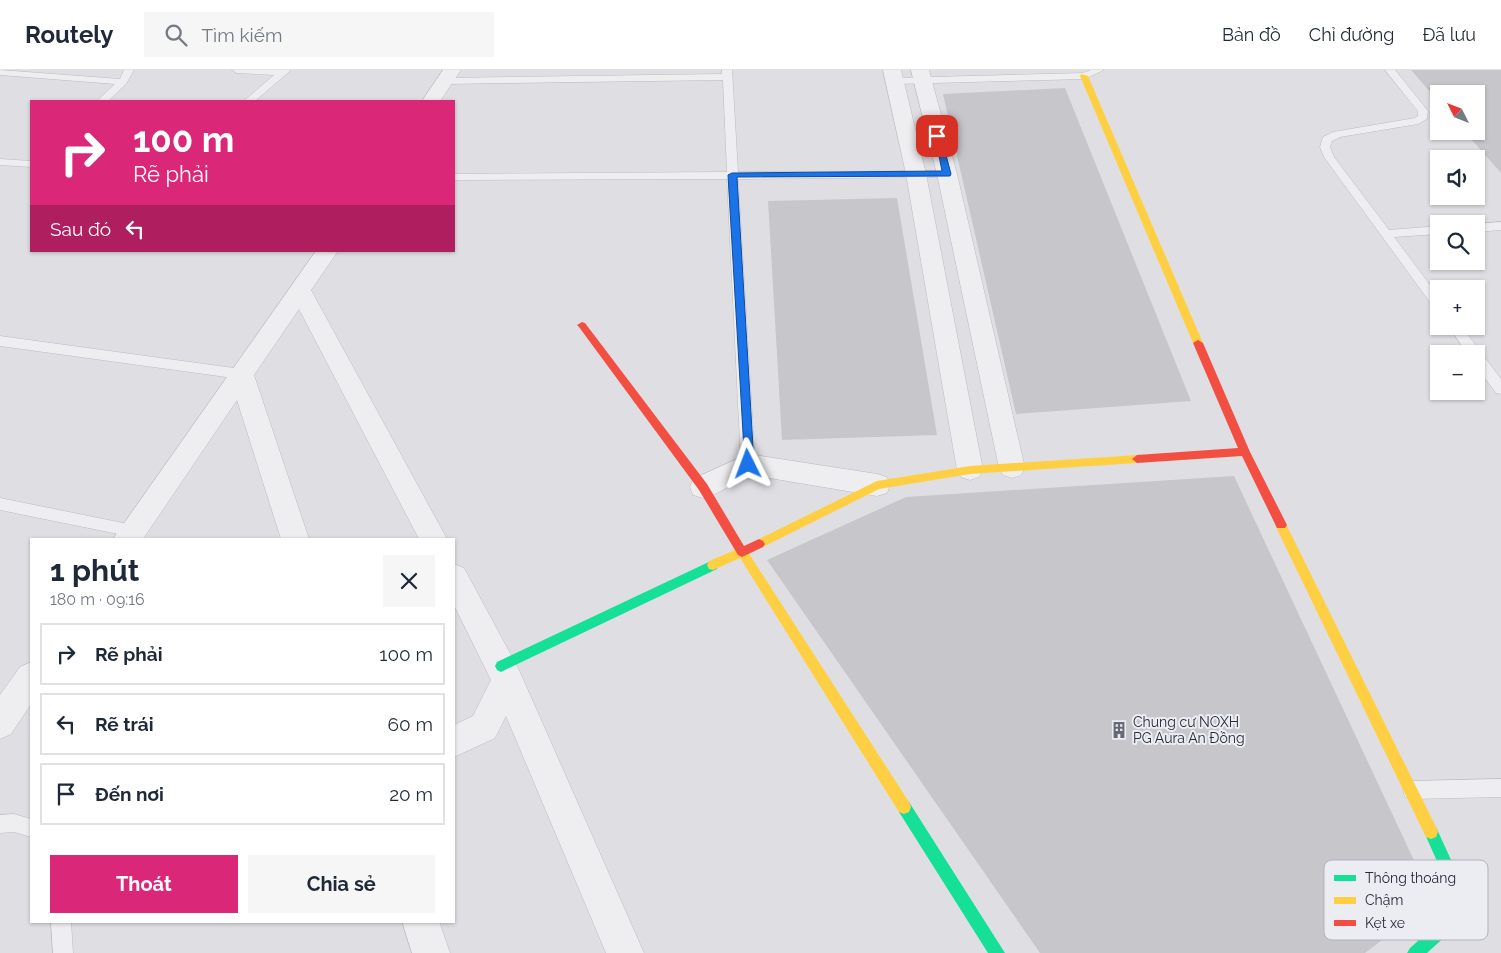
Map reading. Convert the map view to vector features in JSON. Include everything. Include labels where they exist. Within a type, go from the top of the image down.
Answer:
[{"type":"street","points":[[432,100],[449,75]]},
{"type":"street","points":[[922,75],[947,174],[1012,468]]},
{"type":"street","points":[[894,76],[916,174],[970,470]]},
{"type":"street","points":[[1084,76],[1245,452],[1412,790],[1444,860]]},
{"type":"street","points":[[130,535],[326,252]]},
{"type":"street","points":[[300,290],[432,538]]},
{"type":"street","points":[[582,325],[702,488],[997,953]]},
{"type":"street","points":[[241,374],[295,538]]},
{"type":"street","points":[[455,741],[484,727],[504,673],[877,485],[970,470],[1245,452]]},
{"type":"street","points":[[702,488],[748,464],[877,485]]},
{"type":"street","points":[[455,581],[466,623],[504,673],[624,953]]},
{"type":"street","points":[[0,722],[30,678]]},
{"type":"street","points":[[421,923],[431,953]]},
{"type":"street","points":[[1415,953],[1430,940]]},
{"type":"lane","points":[[103,100],[123,82],[129,70]]},
{"type":"lane","points":[[237,70],[284,72]]},
{"type":"lane","points":[[894,76],[1084,76],[1099,70]]},
{"type":"lane","points":[[1390,70],[1423,112],[1423,117],[1418,121],[1337,134],[1330,136],[1324,143],[1329,157],[1430,294]]},
{"type":"lane","points":[[0,72],[123,82]]},
{"type":"lane","points":[[250,100],[284,72]]},
{"type":"lane","points":[[449,75],[727,74],[748,464]]},
{"type":"lane","points":[[0,162],[30,164]]},
{"type":"lane","points":[[455,177],[947,174]]},
{"type":"lane","points":[[1485,227],[1501,226]]},
{"type":"lane","points":[[1385,234],[1430,231]]},
{"type":"lane","points":[[1461,335],[1468,345]]},
{"type":"lane","points":[[0,341],[241,374]]},
{"type":"lane","points":[[1485,367],[1501,388]]},
{"type":"lane","points":[[0,504],[130,535]]},
{"type":"lane","points":[[1412,790],[1501,788]]},
{"type":"lane","points":[[0,824],[14,823],[30,828]]},
{"type":"lane","points":[[62,923],[63,953]]},
{"type":"building","points":[[1411,70],[1501,70],[1501,173],[1485,155],[1485,150],[1481,150],[1472,140],[1485,140],[1485,85],[1430,85],[1430,92]]},
{"type":"building","points":[[1065,88],[1191,401],[1016,414],[943,94]]},
{"type":"building","points":[[897,198],[937,435],[782,440],[768,201]]},
{"type":"building","name":"Chung cư NOXH PG Aura An Đồng","points":[[1234,476],[1414,860],[1324,860],[1324,940],[1382,940],[1365,953],[1040,953],[767,560],[906,497]]},
{"type":"traffic: fast","points":[[501,666],[713,565]]},
{"type":"traffic: fast","points":[[904,807],[997,953]]},
{"type":"traffic: fast","points":[[1431,832],[1444,860]]},
{"type":"traffic: fast","points":[[1415,953],[1430,940]]},
{"type":"traffic: slow","points":[[1084,76],[1198,343]]},
{"type":"traffic: slow","points":[[759,544],[877,485],[970,470],[1137,459]]},
{"type":"traffic: slow","points":[[1281,525],[1431,832]]},
{"type":"traffic: slow","points":[[713,565],[742,552],[904,807]]},
{"type":"traffic: jam","points":[[582,325],[703,487],[742,552],[759,544]]},
{"type":"traffic: jam","points":[[1198,343],[1245,452],[1281,525]]},
{"type":"traffic: jam","points":[[1137,459],[1245,452]]},
{"type":"place","name":"Chung cư NOXH PG Aura An Đồng","points":[[1119,730]]},
{"type":"route","points":[[748,464],[732,175],[947,174],[937,136]]}]
